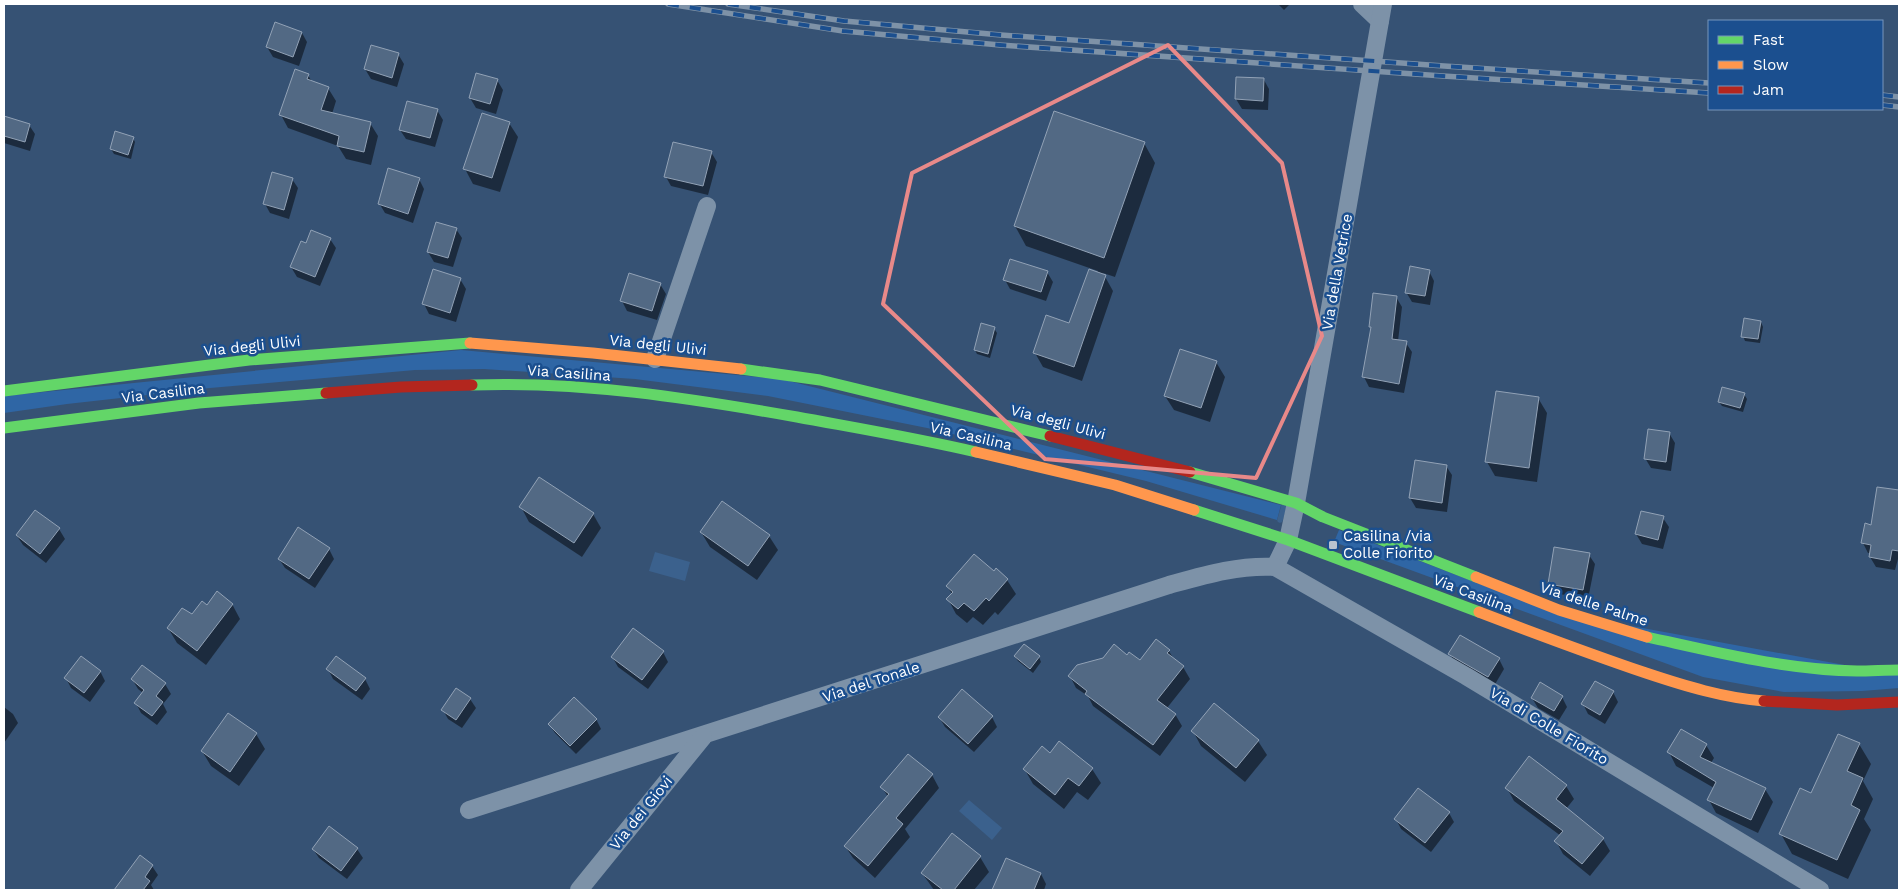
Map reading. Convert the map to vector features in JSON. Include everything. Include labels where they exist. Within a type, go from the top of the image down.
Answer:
[{"type":"street","points":[[1362,4],[1381,12]]},
{"type":"street","name":"Via della Vetrice","points":[[1275,566],[1288,540],[1296,503],[1381,12]]},
{"type":"street","points":[[655,359],[707,206]]},
{"type":"street","name":"Via degli Ulivi","points":[[4,390],[249,360],[470,343],[655,359],[820,380],[1010,425],[1210,477],[1296,503]]},
{"type":"street","name":"Via Casilina","points":[[4,428],[198,403],[401,387],[496,384],[588,387],[712,402],[928,441],[1115,486],[1288,540],[1589,653],[1692,688],[1738,698],[1787,704],[1837,705],[1899,702]]},
{"type":"street","name":"Via delle Palme","points":[[1296,503],[1328,519],[1543,604],[1606,626],[1680,645],[1752,660],[1835,670],[1899,670]]},
{"type":"street","name":"Via del Tonale","points":[[469,810],[703,737],[1176,584],[1234,568],[1275,566]]},
{"type":"street","name":"Via di Colle Fiorito","points":[[1275,566],[1466,676],[1820,890]]},
{"type":"street","name":"Via dei Giovi","points":[[579,890],[703,737]]},
{"type":"highlighted area","points":[[1168,45],[1282,163],[1322,336],[1256,478],[1045,459],[883,304],[912,173]]},
{"type":"shaded area","points":[[461,350],[781,379],[1281,505],[1277,520],[1146,481],[932,429],[768,396],[635,379],[484,369],[415,370],[210,388],[4,413],[4,396]]},
{"type":"shaded area","points":[[1339,530],[1550,611],[1899,675],[1899,688],[1862,691],[1784,692],[1703,677],[1334,542]]},
{"type":"shaded area","points":[[655,552],[690,562],[685,581],[649,571]]},
{"type":"shaded area","points":[[969,800],[1002,828],[992,840],[959,811]]},
{"type":"building","points":[[275,22],[302,32],[293,57],[266,47]]},
{"type":"building","points":[[371,45],[399,53],[392,78],[364,69]]},
{"type":"building","points":[[295,69],[309,74],[307,79],[329,87],[321,110],[371,122],[364,152],[337,146],[339,136],[279,115]]},
{"type":"building","points":[[476,73],[498,79],[490,104],[469,98]]},
{"type":"building","points":[[1236,77],[1264,78],[1263,101],[1235,99]]},
{"type":"building","points":[[407,101],[438,109],[430,138],[399,130]]},
{"type":"building","points":[[1054,111],[1145,142],[1104,258],[1014,226]]},
{"type":"building","points":[[482,113],[510,122],[492,178],[463,169]]},
{"type":"building","points":[[4,116],[30,124],[25,142],[4,136]]},
{"type":"building","points":[[115,131],[134,137],[128,155],[110,149]]},
{"type":"building","points":[[673,142],[712,151],[703,186],[664,177]]},
{"type":"building","points":[[388,168],[420,178],[408,214],[378,204]]},
{"type":"building","points":[[272,172],[293,178],[284,210],[263,204]]},
{"type":"building","points":[[436,222],[457,228],[448,258],[427,252]]},
{"type":"building","points":[[311,230],[331,238],[315,277],[290,267],[301,241],[306,243]]},
{"type":"building","points":[[1010,259],[1048,271],[1041,292],[1003,280]]},
{"type":"building","points":[[1410,266],[1430,270],[1425,296],[1405,293]]},
{"type":"building","points":[[433,269],[461,278],[450,313],[422,304]]},
{"type":"building","points":[[1089,269],[1106,275],[1074,367],[1033,353],[1046,315],[1069,323]]},
{"type":"building","points":[[629,273],[661,283],[652,311],[620,301]]},
{"type":"building","points":[[1373,293],[1397,296],[1392,339],[1407,341],[1399,384],[1362,377],[1371,327],[1369,327]]},
{"type":"building","points":[[1744,318],[1761,321],[1758,339],[1741,337]]},
{"type":"building","points":[[981,323],[995,327],[988,354],[974,350]]},
{"type":"building","points":[[1180,349],[1217,361],[1201,408],[1164,396]]},
{"type":"building","points":[[1722,387],[1745,393],[1740,408],[1718,402]]},
{"type":"building","points":[[1496,391],[1539,397],[1529,468],[1485,462]]},
{"type":"building","points":[[1648,429],[1670,432],[1666,462],[1644,459]]},
{"type":"building","points":[[1415,460],[1447,465],[1442,503],[1409,498]]},
{"type":"building","points":[[539,477],[594,513],[574,543],[519,507]]},
{"type":"building","points":[[1877,487],[1899,490],[1899,551],[1892,550],[1890,561],[1869,557],[1871,545],[1861,543],[1865,523],[1871,525]]},
{"type":"building","points":[[722,501],[770,535],[748,566],[700,532]]},
{"type":"building","points":[[35,510],[60,528],[40,554],[16,535]]},
{"type":"building","points":[[1641,511],[1664,516],[1658,540],[1635,534]]},
{"type":"building","points":[[298,527],[330,548],[309,579],[278,559]]},
{"type":"building","points":[[1554,547],[1590,553],[1583,590],[1548,584]]},
{"type":"building","points":[[974,554],[994,571],[996,568],[1008,579],[989,601],[986,598],[974,611],[964,603],[958,609],[946,599],[953,592],[946,586]]},
{"type":"building","points":[[217,591],[233,604],[197,651],[167,628],[182,608],[192,614],[202,601],[207,605]]},
{"type":"building","points":[[633,628],[664,651],[642,680],[611,657]]},
{"type":"building","points":[[1460,635],[1500,658],[1488,677],[1448,654]]},
{"type":"building","points":[[1156,639],[1170,650],[1167,653],[1184,666],[1157,700],[1176,714],[1153,745],[1085,694],[1087,691],[1068,676],[1077,665],[1103,658],[1114,644],[1127,655],[1129,652],[1140,660]]},
{"type":"building","points":[[1024,644],[1040,656],[1030,669],[1014,656]]},
{"type":"building","points":[[81,656],[101,671],[84,693],[64,678]]},
{"type":"building","points":[[336,656],[366,678],[356,691],[326,669]]},
{"type":"building","points":[[142,665],[166,683],[156,696],[163,702],[152,716],[134,703],[144,690],[131,679]]},
{"type":"building","points":[[1595,681],[1614,691],[1600,715],[1581,704]]},
{"type":"building","points":[[1540,682],[1563,696],[1554,711],[1531,698]]},
{"type":"building","points":[[456,688],[471,698],[456,720],[441,710]]},
{"type":"building","points":[[962,689],[993,716],[968,744],[938,717]]},
{"type":"building","points":[[574,697],[597,719],[570,746],[548,724]]},
{"type":"building","points":[[1214,703],[1259,740],[1236,768],[1191,731]]},
{"type":"building","points":[[228,713],[257,733],[230,772],[201,751]]},
{"type":"building","points":[[1681,729],[1707,744],[1700,757],[1766,788],[1751,820],[1707,800],[1716,782],[1667,752]]},
{"type":"building","points":[[1838,734],[1860,743],[1847,771],[1863,778],[1851,805],[1860,810],[1837,860],[1779,834],[1800,788],[1811,793]]},
{"type":"building","points":[[1059,741],[1093,768],[1079,786],[1068,778],[1055,795],[1023,769],[1042,746],[1050,753]]},
{"type":"building","points":[[908,754],[933,774],[896,818],[903,824],[868,866],[844,846],[889,794],[880,787]]},
{"type":"building","points":[[1529,756],[1567,785],[1556,799],[1604,838],[1582,864],[1554,841],[1563,831],[1505,788]]},
{"type":"building","points":[[1418,788],[1450,812],[1425,843],[1394,819]]},
{"type":"building","points":[[329,826],[358,848],[341,871],[312,849]]},
{"type":"building","points":[[952,833],[981,856],[954,890],[943,890],[921,873]]},
{"type":"building","points":[[140,855],[153,865],[145,877],[150,881],[143,890],[114,890]]},
{"type":"building","points":[[1006,858],[1041,873],[1034,890],[992,890]]},
{"type":"waterway","points":[[1280,520],[1284,506]]},
{"type":"railway","points":[[668,4],[843,31],[1000,45],[1708,93]]},
{"type":"railway","points":[[728,4],[844,21],[1001,35],[1708,83]]},
{"type":"railway","points":[[1883,95],[1899,97]]},
{"type":"railway","points":[[1883,105],[1899,107]]},
{"type":"traffic: fast","points":[[4,391],[249,360],[470,343]]},
{"type":"traffic: fast","points":[[741,369],[820,380],[1050,436]]},
{"type":"traffic: fast","points":[[472,385],[513,384],[594,388],[675,397],[797,417],[976,452]]},
{"type":"traffic: fast","points":[[4,428],[199,403],[326,393]]},
{"type":"traffic: fast","points":[[1190,472],[1296,503],[1323,517],[1476,577]]},
{"type":"traffic: fast","points":[[1194,510],[1288,540],[1479,612]]},
{"type":"traffic: fast","points":[[1647,637],[1778,664],[1830,670],[1899,670]]},
{"type":"traffic: slow","points":[[470,343],[593,353],[741,369]]},
{"type":"traffic: slow","points":[[976,452],[1115,485],[1194,510]]},
{"type":"traffic: slow","points":[[1476,577],[1559,610],[1647,637]]},
{"type":"traffic: slow","points":[[1479,612],[1646,673],[1705,691],[1764,701]]},
{"type":"traffic: jam","points":[[326,393],[401,387],[472,385]]},
{"type":"traffic: jam","points":[[1050,436],[1190,472]]},
{"type":"traffic: jam","points":[[1764,701],[1837,705],[1899,702]]},
{"type":"place","name":"Casilina /via Colle Fiorito","points":[[1333,545]]}]
